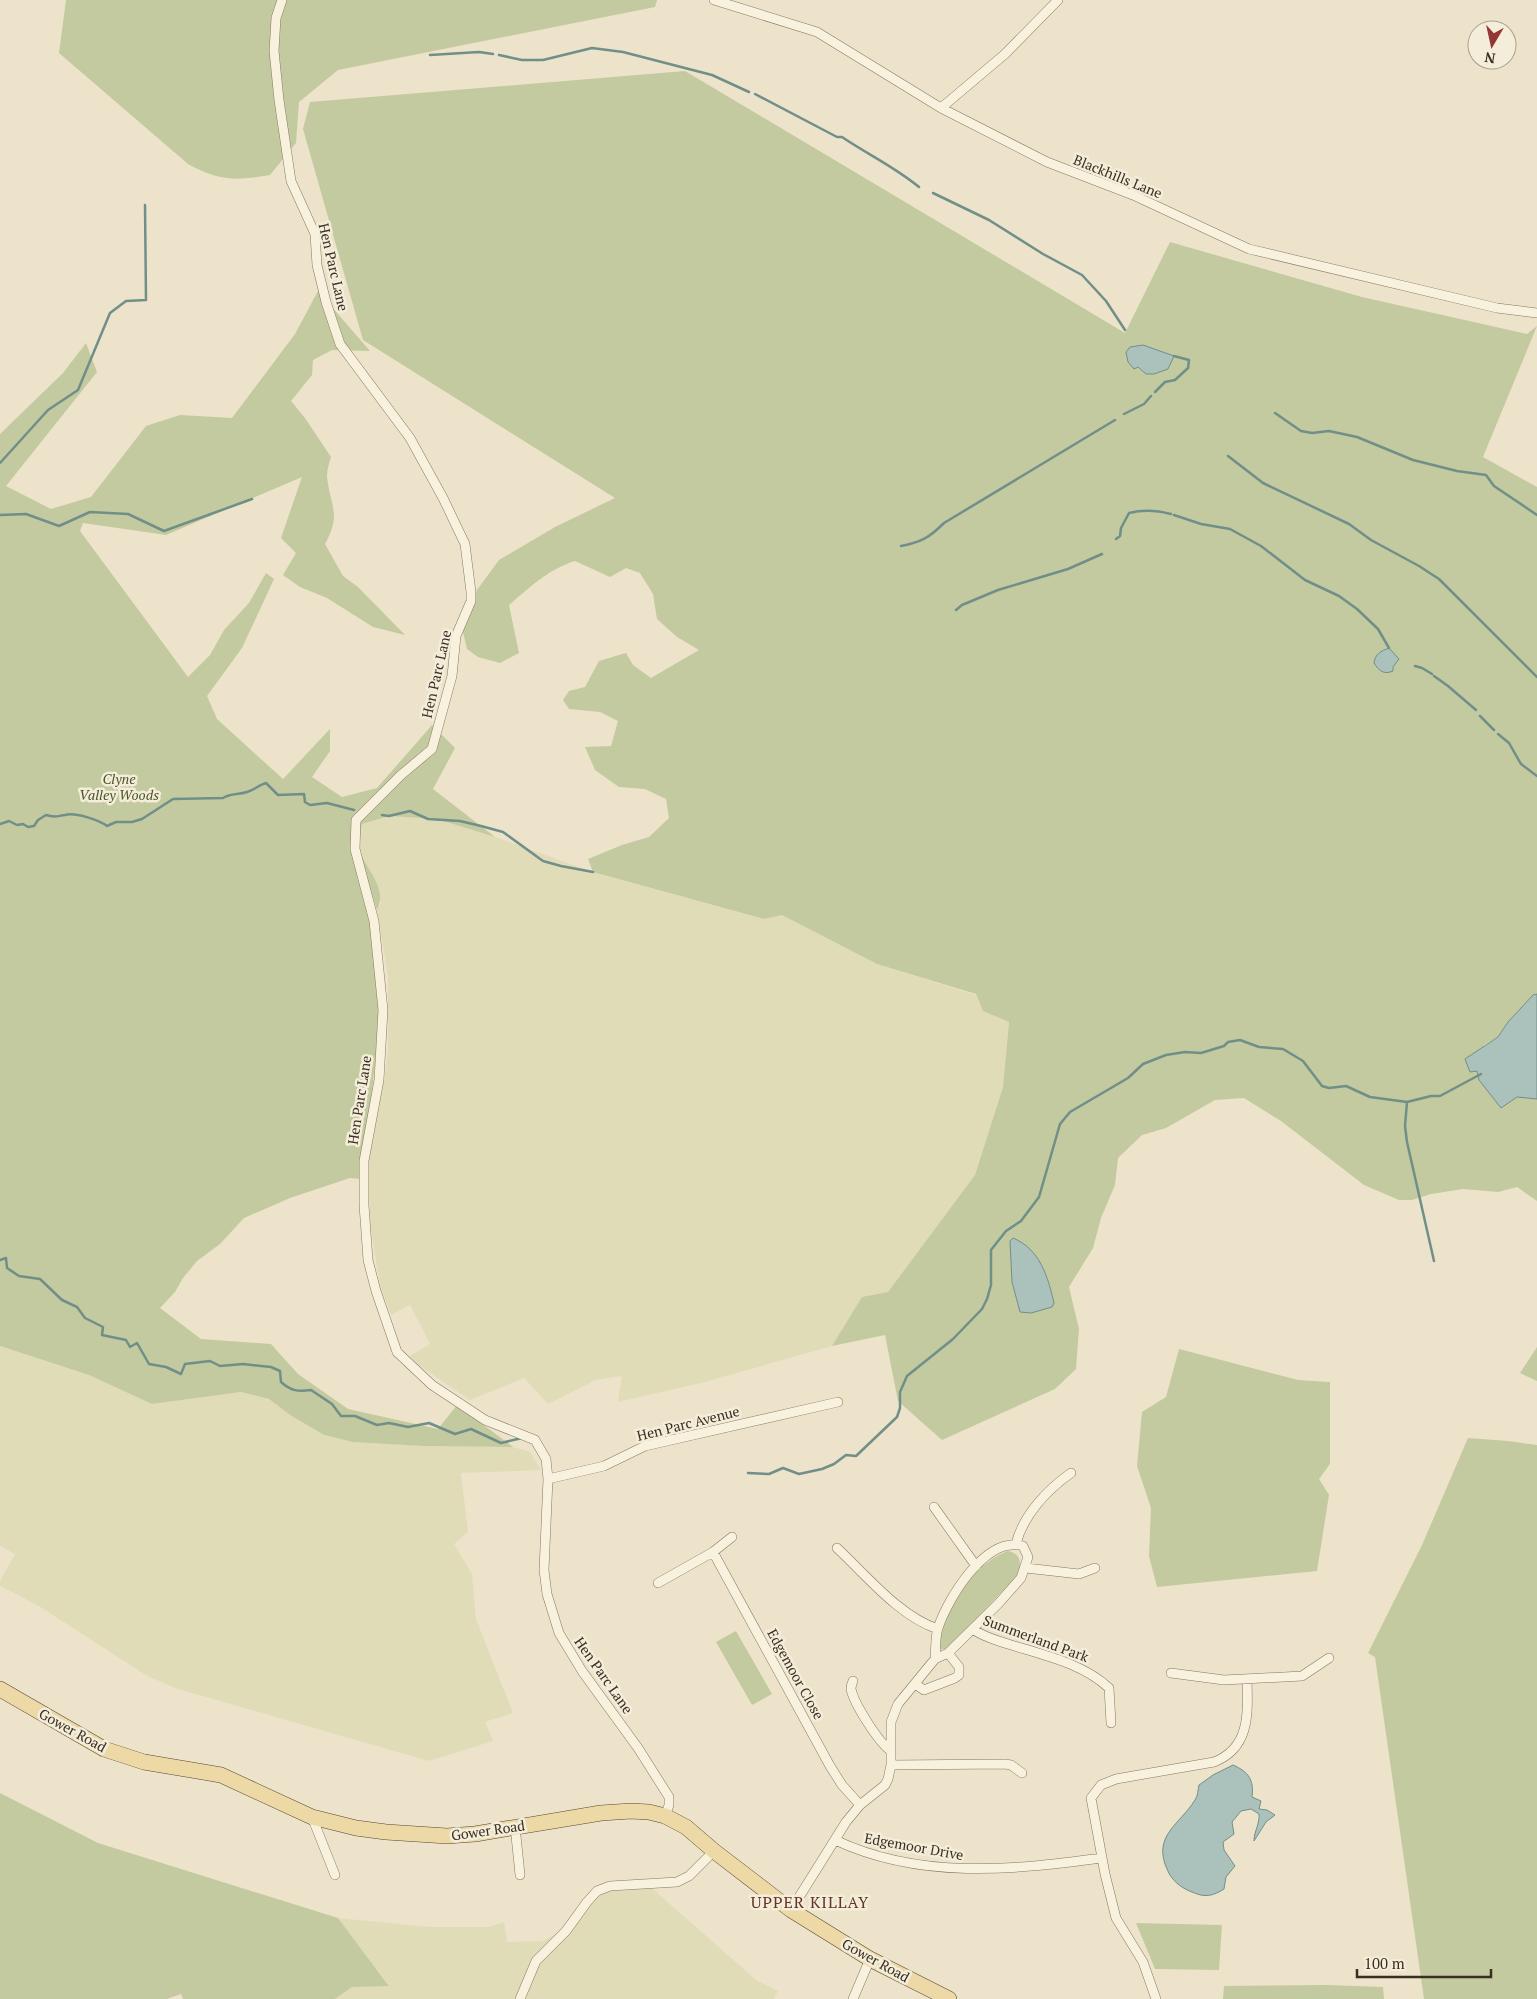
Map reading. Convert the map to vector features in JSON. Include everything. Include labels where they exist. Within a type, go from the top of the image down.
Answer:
[{"type":"main road","name":"Gower Road","points":[[0,1689],[104,1749],[144,1762],[221,1775],[312,1817],[356,1828],[447,1836],[475,1834],[602,1813],[649,1812],[665,1816],[686,1827],[714,1852],[791,1910],[870,1959],[949,1999]]},
{"type":"street","name":"Hen Parc Lane","points":[[282,0],[276,18],[274,51],[279,100],[291,181],[315,234],[317,265],[326,302],[340,344],[410,438],[443,498],[465,544],[471,592],[471,601],[456,636],[452,676],[432,749],[400,775],[356,820],[354,849],[374,921],[383,1010],[379,1080],[364,1161],[364,1205],[368,1260],[376,1291],[397,1352],[432,1385],[485,1420],[535,1440],[546,1459],[548,1479],[544,1570],[547,1594],[559,1633],[582,1670],[638,1748],[668,1797],[669,1806],[665,1816]]},
{"type":"street","name":"Blackhills Lane","points":[[714,0],[817,32],[941,108],[1047,162],[1133,195],[1249,249],[1497,308],[1537,313]]},
{"type":"street","points":[[941,108],[1005,54],[1058,0]]},
{"type":"street","name":"Hen Parc Avenue","points":[[548,1479],[604,1466],[645,1446],[838,1402]]},
{"type":"street","points":[[1016,1544],[1022,1527],[1039,1503],[1055,1484],[1071,1473]]},
{"type":"street","points":[[934,1507],[976,1566]]},
{"type":"street","points":[[658,1583],[713,1552],[732,1537]]},
{"type":"street","points":[[935,1659],[938,1629],[963,1581],[993,1550],[1007,1545],[1016,1544],[1023,1546],[1027,1551],[1028,1557],[1026,1568],[1079,1574],[1095,1568]]},
{"type":"street","points":[[837,1548],[905,1612],[926,1626],[938,1629]]},
{"type":"street","name":"Edgemoor Close","points":[[713,1552],[789,1687],[830,1766],[842,1785],[860,1805]]},
{"type":"street","name":"Summerland Park","points":[[835,1840],[846,1822],[860,1805],[885,1785],[891,1765],[891,1722],[898,1704],[935,1659],[948,1653],[973,1629],[1021,1578],[1026,1568]]},
{"type":"street","name":"Summerland Park","points":[[973,1629],[987,1637],[1068,1663],[1096,1676],[1110,1688],[1111,1723]]},
{"type":"street","points":[[914,1684],[924,1690],[955,1678],[958,1675],[958,1667],[948,1653]]},
{"type":"street","points":[[1171,1673],[1224,1680],[1302,1676],[1328,1658]]},
{"type":"street","points":[[1156,1999],[1143,1962],[1116,1918],[1091,1798],[1101,1785],[1116,1779],[1214,1762],[1227,1757],[1237,1746],[1245,1728],[1248,1704],[1247,1680]]},
{"type":"street","points":[[853,1681],[851,1688],[863,1715],[883,1746],[891,1751]]},
{"type":"street","points":[[891,1765],[1005,1764],[1011,1765],[1022,1773]]},
{"type":"street","points":[[312,1817],[335,1875]]},
{"type":"street","points":[[515,1826],[520,1875]]},
{"type":"street","points":[[791,1910],[835,1840]]},
{"type":"street","name":"Edgemoor Drive","points":[[835,1840],[855,1850],[881,1856],[910,1862],[969,1869],[1029,1868],[1102,1858]]},
{"type":"street","points":[[520,1999],[536,1961],[566,1931],[586,1902],[597,1892],[610,1886],[677,1882],[689,1876],[714,1852]]},
{"type":"street","points":[[853,1999],[870,1959]]},
{"type":"shaded area","points":[[389,816],[437,819],[495,837],[593,872],[763,919],[782,915],[877,964],[976,995],[983,1011],[1009,1022],[1003,1087],[975,1175],[888,1292],[862,1298],[832,1346],[705,1382],[618,1402],[622,1376],[596,1380],[548,1404],[524,1378],[470,1400],[417,1364],[410,1356],[430,1344],[410,1305],[391,1315],[380,1285],[371,1229],[367,1169],[388,1051],[388,976],[377,910],[381,903],[360,848],[362,824]]},
{"type":"shaded area","points":[[0,1346],[89,1375],[152,1404],[241,1392],[269,1399],[290,1415],[324,1435],[353,1442],[423,1446],[513,1447],[530,1452],[541,1470],[461,1473],[468,1532],[454,1544],[472,1574],[476,1619],[513,1713],[485,1722],[493,1741],[429,1761],[178,1689],[147,1676],[39,1606],[0,1586],[0,1581],[15,1554],[0,1546]]},
{"type":"shaded area","points":[[638,1881],[653,1889],[756,1980],[778,1991],[774,1999],[335,1999],[352,1987],[389,1985],[338,1918],[430,1927],[489,1927],[504,1922],[507,1942],[543,1941],[561,1931],[590,1891],[602,1883]]},
{"type":"green space","points":[[66,0],[657,0],[655,7],[338,70],[299,102],[296,143],[270,175],[237,179],[218,177],[188,164],[59,53]]},
{"type":"green space","points":[[685,71],[1125,333],[1170,242],[1362,297],[1527,334],[1537,326],[1483,457],[1537,487],[1537,994],[1533,995],[1508,1022],[1498,1037],[1484,1045],[1477,1071],[1479,1080],[1488,1090],[1517,1097],[1537,1099],[1537,1201],[1517,1187],[1498,1192],[1463,1189],[1431,1194],[1412,1200],[1399,1200],[1364,1185],[1281,1121],[1244,1098],[1215,1100],[1166,1128],[1142,1135],[1118,1158],[1115,1185],[1101,1218],[1093,1248],[1069,1287],[1079,1329],[1076,1369],[1055,1389],[942,1440],[898,1401],[885,1335],[832,1346],[862,1297],[888,1292],[975,1175],[1003,1087],[1009,1022],[983,1011],[976,994],[877,964],[782,915],[764,919],[593,872],[588,859],[622,845],[649,837],[669,818],[666,799],[645,789],[619,787],[595,770],[585,747],[611,746],[618,721],[600,712],[569,709],[563,700],[569,691],[585,687],[599,661],[626,653],[633,665],[651,678],[699,650],[677,637],[657,619],[653,594],[640,573],[626,568],[610,577],[575,561],[548,574],[509,605],[519,653],[500,663],[478,657],[467,649],[463,632],[477,590],[499,560],[555,527],[615,498],[363,340],[303,129],[310,102]]},
{"type":"green space","name":"Clyne Valley Woods","points":[[318,291],[370,351],[332,350],[313,360],[312,375],[291,401],[305,418],[331,457],[327,476],[334,517],[333,525],[325,544],[343,576],[358,587],[405,635],[373,627],[327,598],[300,587],[283,575],[296,553],[281,538],[302,477],[166,535],[83,523],[80,531],[188,677],[210,655],[224,630],[249,603],[266,573],[274,579],[242,648],[207,696],[217,719],[283,779],[330,729],[330,751],[312,777],[342,797],[377,788],[432,725],[455,748],[433,789],[495,837],[437,819],[389,816],[362,824],[360,848],[378,886],[380,902],[377,910],[367,879],[359,877],[373,937],[379,1026],[360,1179],[350,1178],[290,1198],[244,1218],[220,1244],[197,1261],[183,1278],[175,1292],[160,1308],[201,1339],[271,1344],[298,1374],[348,1409],[438,1429],[457,1405],[513,1447],[423,1446],[353,1442],[324,1435],[290,1415],[269,1399],[241,1392],[152,1404],[89,1375],[0,1346],[0,434],[63,373],[86,343],[97,372],[6,486],[51,509],[91,497],[146,426],[180,415],[232,418],[295,334]]},
{"type":"green space","points":[[1537,1347],[1537,1381],[1520,1373]]},
{"type":"green space","points":[[1179,1349],[1298,1380],[1330,1382],[1330,1464],[1319,1479],[1329,1495],[1317,1571],[1157,1587],[1149,1556],[1151,1508],[1137,1466],[1142,1412],[1166,1397]]},
{"type":"green space","points":[[1468,1438],[1537,1445],[1537,1999],[1424,1999],[1375,1657],[1368,1653],[1422,1545]]},
{"type":"green space","points":[[1008,1551],[1018,1556],[1019,1574],[947,1649],[941,1649],[941,1633],[954,1602],[974,1575],[988,1562]]},
{"type":"green space","points":[[736,1631],[772,1694],[752,1705],[716,1642]]},
{"type":"green space","points":[[0,1793],[98,1843],[338,1918],[389,1986],[352,1987],[335,1999],[183,1999],[181,1994],[167,1999],[0,1999]]},
{"type":"green space","points":[[1136,1923],[1222,1925],[1219,1970],[1155,1969]]},
{"type":"green space","points":[[1327,1985],[1383,1987],[1384,1999],[1223,1999],[1224,1986]]},
{"type":"water","points":[[1143,345],[1174,356],[1168,369],[1154,374],[1146,374],[1138,367],[1134,369],[1128,362],[1126,352],[1130,347]]},
{"type":"water","points":[[1389,648],[1399,659],[1393,667],[1393,671],[1384,672],[1374,663],[1379,653]]},
{"type":"water","points":[[1537,994],[1537,1099],[1517,1097],[1501,1108],[1479,1080],[1477,1071],[1470,1072],[1465,1059],[1498,1037],[1508,1022],[1533,995]]},
{"type":"water","points":[[1013,1238],[1030,1249],[1041,1265],[1052,1293],[1054,1303],[1052,1307],[1031,1313],[1020,1312],[1012,1282],[1010,1241]]},
{"type":"water","points":[[1233,1765],[1249,1777],[1252,1786],[1252,1797],[1261,1801],[1259,1809],[1267,1810],[1275,1815],[1266,1822],[1254,1841],[1259,1814],[1251,1809],[1241,1811],[1232,1822],[1234,1834],[1223,1842],[1224,1850],[1235,1866],[1226,1877],[1224,1889],[1205,1896],[1184,1888],[1171,1877],[1163,1858],[1163,1848],[1165,1839],[1170,1831],[1196,1798],[1199,1785],[1213,1775]]},
{"type":"waterway","points":[[499,55],[522,60],[543,60],[592,48],[623,52],[712,75],[749,92]]},
{"type":"waterway","points":[[430,55],[479,52],[493,54]]},
{"type":"waterway","points":[[755,94],[837,137],[842,137],[919,187]]},
{"type":"waterway","points":[[933,193],[989,220],[1043,254],[1082,275],[1106,301],[1125,330]]},
{"type":"waterway","points":[[0,463],[48,410],[78,390],[110,313],[126,301],[146,300],[145,205]]},
{"type":"waterway","points":[[1155,392],[1165,382],[1175,380],[1188,368],[1189,360],[1174,356]]},
{"type":"waterway","points":[[1124,414],[1144,404],[1151,396]]},
{"type":"waterway","points":[[1275,413],[1301,431],[1312,433],[1329,431],[1357,437],[1413,460],[1457,471],[1486,475],[1494,486],[1537,515]]},
{"type":"waterway","points":[[901,546],[924,539],[944,523],[1115,420]]},
{"type":"waterway","points":[[1228,456],[1263,483],[1349,524],[1371,540],[1439,579],[1537,677]]},
{"type":"waterway","points":[[0,515],[26,514],[59,526],[90,512],[128,514],[164,531],[252,499]]},
{"type":"waterway","points":[[1116,539],[1120,536],[1121,528],[1129,513],[1150,510],[1171,514]]},
{"type":"waterway","points":[[1174,515],[1201,524],[1230,529],[1261,546],[1305,580],[1339,596],[1357,609],[1378,629],[1389,648]]},
{"type":"waterway","points":[[956,610],[962,605],[998,590],[1068,569],[1102,554]]},
{"type":"waterway","points":[[1415,666],[1432,674]]},
{"type":"waterway","points":[[1434,676],[1476,710]]},
{"type":"waterway","points":[[1480,716],[1494,730]]},
{"type":"waterway","points":[[1498,734],[1509,743],[1521,764],[1537,776]]},
{"type":"waterway","points":[[0,824],[9,821],[28,827],[34,826],[38,820],[46,815],[54,817],[69,814],[87,817],[107,826],[116,822],[132,822],[142,819],[173,799],[223,798],[250,791],[266,783],[278,795],[304,794],[305,802],[310,805],[327,803],[354,810]]},
{"type":"waterway","points":[[382,815],[389,816],[410,811],[428,819],[460,821],[481,826],[503,832],[543,861],[593,872]]},
{"type":"waterway","points":[[748,1473],[769,1474],[783,1468],[799,1474],[822,1469],[834,1464],[846,1455],[856,1456],[897,1417],[900,1408],[900,1392],[907,1376],[953,1339],[982,1309],[991,1285],[991,1250],[1006,1231],[1021,1221],[1039,1197],[1060,1124],[1070,1112],[1128,1078],[1143,1064],[1166,1055],[1185,1052],[1201,1053],[1224,1046],[1228,1042],[1240,1040],[1259,1047],[1283,1049],[1303,1061],[1322,1086],[1329,1088],[1346,1086],[1370,1097],[1407,1102],[1431,1096],[1440,1096],[1481,1074]]},
{"type":"waterway","points":[[1407,1102],[1405,1126],[1407,1142],[1434,1261]]},
{"type":"waterway","points":[[0,1260],[6,1258],[7,1268],[19,1276],[40,1279],[62,1300],[77,1307],[85,1318],[103,1327],[102,1335],[126,1340],[130,1347],[137,1343],[149,1364],[166,1367],[181,1374],[185,1364],[210,1361],[220,1366],[243,1364],[271,1367],[280,1371],[281,1382],[285,1385],[295,1390],[311,1390],[332,1404],[341,1416],[355,1416],[377,1425],[389,1423],[408,1427],[429,1423],[455,1434],[471,1429],[501,1443],[522,1438]]},
{"type":"district","name":"UPPER KILLAY","points":[[810,1902]]}]
